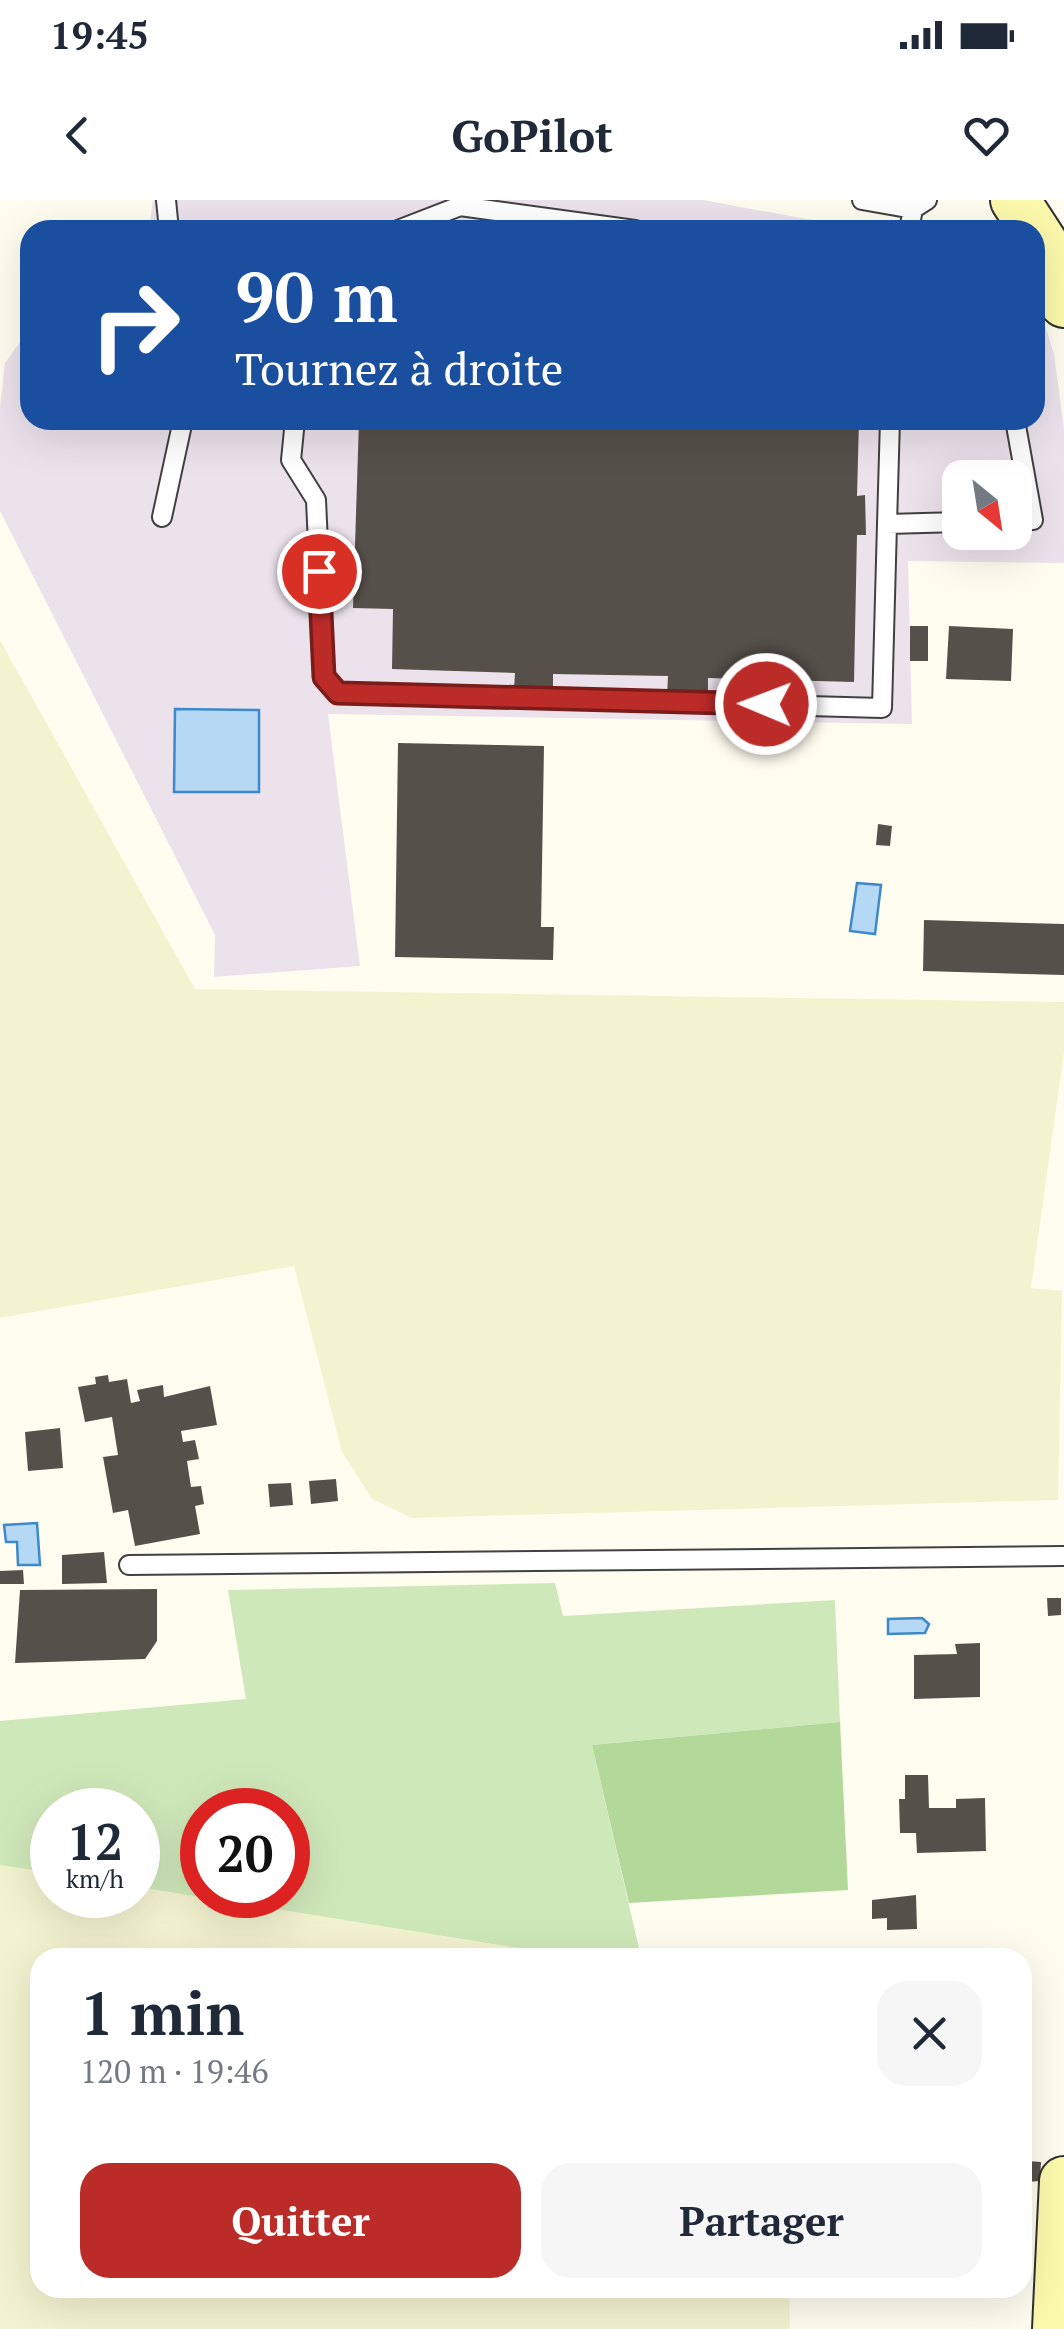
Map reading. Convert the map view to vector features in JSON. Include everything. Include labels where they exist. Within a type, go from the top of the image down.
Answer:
[{"type":"street","points":[[1045,246],[1064,304]]},
{"type":"street","points":[[1056,2329],[1064,2181]]},
{"type":"lane","points":[[862,200],[920,204]]},
{"type":"lane","points":[[424,220],[460,206],[562,220]]},
{"type":"lane","points":[[162,517],[182,430]]},
{"type":"lane","points":[[294,430],[291,460],[316,500],[324,677],[338,693],[882,708],[890,430]]},
{"type":"lane","points":[[1017,430],[1022,460]]},
{"type":"lane","points":[[887,524],[942,522]]},
{"type":"lane","points":[[129,1565],[1064,1556]]},
{"type":"shaded area","points":[[153,200],[703,200],[812,220],[150,220]]},
{"type":"shaded area","points":[[1045,328],[1054,354],[1064,429],[1064,563],[908,561],[912,724],[328,714],[360,966],[214,977],[215,935],[0,511],[0,408],[5,363],[20,342],[20,430],[1045,430]]},
{"type":"green space","points":[[0,640],[195,989],[1064,1002],[1064,1052],[1031,1288],[1062,1291],[1058,1500],[412,1518],[372,1499],[342,1452],[294,1266],[0,1318]]},
{"type":"green space","points":[[555,1583],[563,1616],[835,1600],[840,1722],[592,1745],[639,1948],[518,1948],[310,1915],[310,1788],[180,1788],[180,1894],[160,1891],[160,1788],[30,1788],[30,1870],[0,1865],[0,1721],[246,1699],[228,1590]]},
{"type":"green space","points":[[840,1722],[848,1890],[629,1903],[592,1745]]},
{"type":"green space","points":[[0,1865],[30,1870],[30,1918],[160,1918],[160,1891],[180,1894],[180,1918],[310,1918],[310,1915],[518,1948],[30,1948],[30,2298],[789,2298],[790,2329],[0,2329]]},
{"type":"water","points":[[175,709],[259,710],[259,792],[174,792]]},
{"type":"water","points":[[857,883],[881,885],[875,934],[850,931]]},
{"type":"water","points":[[37,1523],[40,1565],[18,1565],[17,1542],[6,1542],[4,1525]]},
{"type":"water","points":[[922,1618],[929,1624],[925,1633],[888,1634],[888,1619]]},
{"type":"building","points":[[359,430],[859,430],[857,496],[865,495],[866,535],[857,535],[854,682],[708,678],[708,698],[667,697],[668,676],[553,674],[553,690],[514,689],[515,673],[392,669],[393,609],[353,608]]},
{"type":"building","points":[[910,626],[928,626],[928,661],[910,661]]},
{"type":"building","points":[[949,626],[1013,629],[1011,681],[946,679]]},
{"type":"building","points":[[398,743],[544,746],[541,927],[554,927],[553,960],[395,957]]},
{"type":"building","points":[[878,824],[892,826],[890,846],[876,845]]},
{"type":"building","points":[[924,920],[1064,924],[1064,975],[923,971]]},
{"type":"building","points":[[108,1375],[109,1382],[127,1379],[131,1403],[140,1401],[137,1390],[163,1385],[164,1397],[210,1386],[217,1425],[181,1431],[183,1442],[195,1440],[199,1459],[187,1461],[191,1487],[201,1486],[204,1504],[195,1506],[200,1534],[135,1546],[128,1510],[113,1513],[103,1457],[118,1455],[112,1417],[85,1422],[78,1387],[96,1384],[95,1377]]},
{"type":"building","points":[[60,1428],[63,1468],[28,1471],[25,1432]]},
{"type":"building","points":[[336,1479],[338,1501],[311,1504],[309,1481]]},
{"type":"building","points":[[291,1483],[293,1505],[270,1507],[268,1484]]},
{"type":"building","points":[[104,1552],[107,1583],[62,1584],[62,1555]]},
{"type":"building","points":[[23,1570],[24,1584],[0,1584],[0,1571]]},
{"type":"building","points":[[157,1589],[157,1641],[145,1659],[15,1663],[20,1590]]},
{"type":"building","points":[[1047,1598],[1061,1598],[1061,1615],[1048,1616]]},
{"type":"building","points":[[980,1643],[980,1697],[914,1699],[914,1655],[957,1654],[955,1644]]},
{"type":"building","points":[[905,1775],[928,1775],[929,1808],[956,1808],[956,1799],[985,1798],[986,1851],[917,1853],[916,1833],[900,1833],[899,1799],[905,1799]]},
{"type":"building","points":[[916,1895],[917,1929],[887,1930],[887,1918],[872,1919],[872,1900]]},
{"type":"building","points":[[1032,2161],[1041,2162],[1040,2181],[1032,2182]]},
{"type":"route","points":[[319,571],[324,677],[338,693],[766,704]]}]
